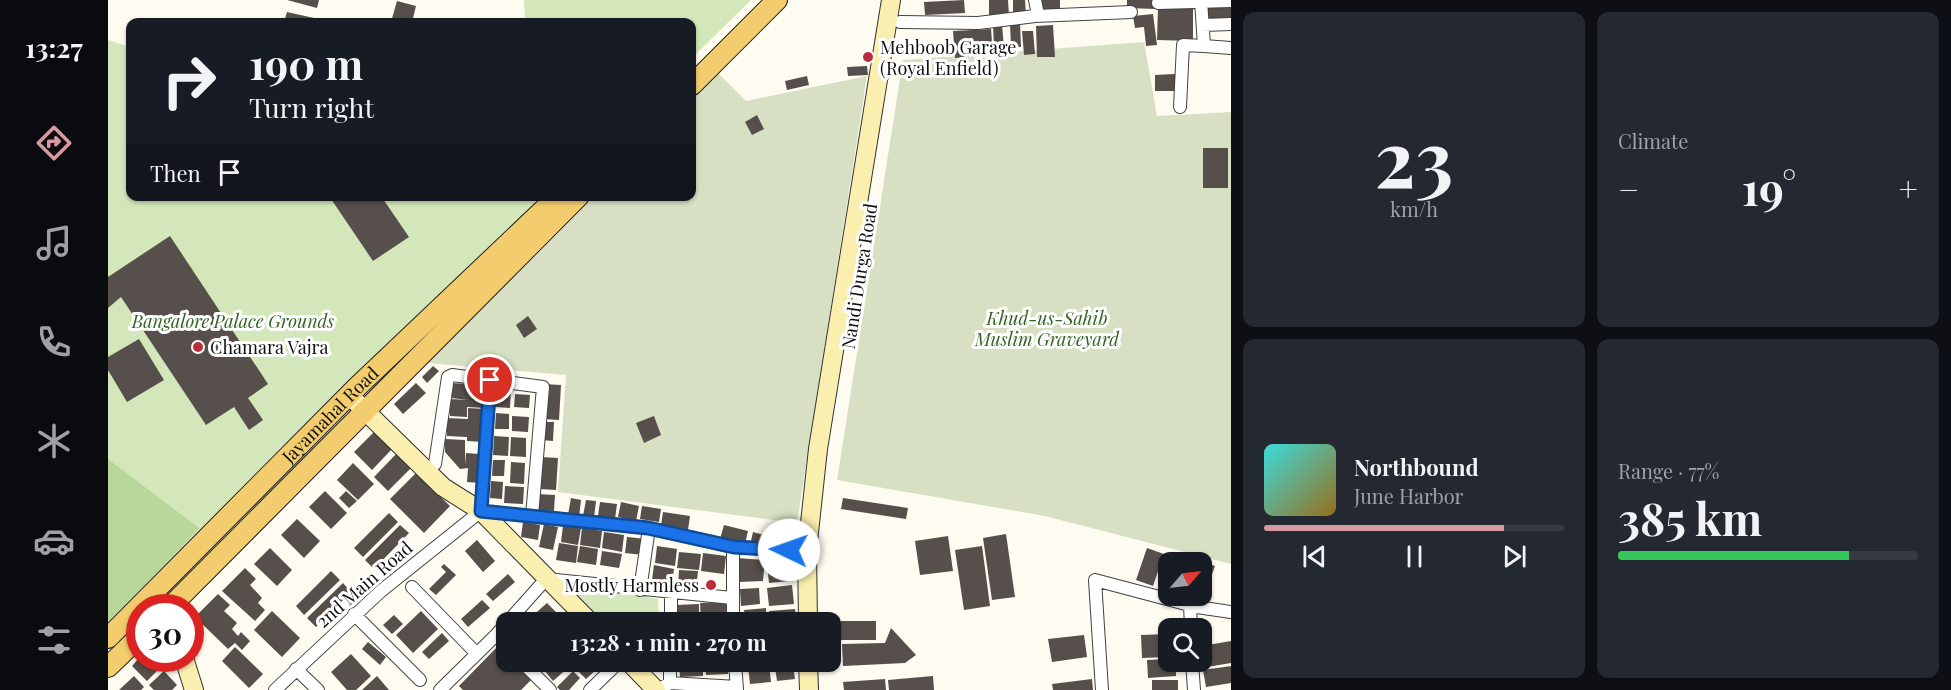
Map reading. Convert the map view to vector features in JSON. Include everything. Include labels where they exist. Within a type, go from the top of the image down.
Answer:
[{"type":"main road","points":[[696,67],[765,0]]},
{"type":"main road","points":[[696,81],[777,0]]},
{"type":"main road","name":"Nandi Durga Road","points":[[808,612],[807,551],[818,449],[891,0]]},
{"type":"main road","name":"Nandi Durga Road","points":[[807,551],[830,452],[903,0]]},
{"type":"main road","name":"Jayamahal Road","points":[[108,638],[353,392],[553,201]]},
{"type":"main road","name":"Jayamahal Road","points":[[182,594],[574,201]]},
{"type":"main road","points":[[353,392],[443,487],[462,496],[481,511],[580,612]]},
{"type":"main road","points":[[368,407],[452,480],[462,496]]},
{"type":"main road","points":[[157,590],[159,594]]},
{"type":"main road","points":[[108,667],[126,650]]},
{"type":"main road","points":[[188,672],[194,690]]},
{"type":"main road","points":[[641,672],[661,688]]},
{"type":"main road","points":[[808,672],[809,690]]},
{"type":"street","points":[[1035,0],[1038,15]]},
{"type":"street","points":[[1201,1],[1204,46]]},
{"type":"street","points":[[1158,3],[1231,1]]},
{"type":"street","points":[[900,22],[978,22],[1038,15],[1131,12]]},
{"type":"street","points":[[1203,25],[1231,24]]},
{"type":"street","points":[[1180,107],[1183,45],[1231,48]]},
{"type":"street","points":[[435,464],[446,380],[452,375],[543,387],[532,516]]},
{"type":"street","points":[[490,380],[481,511],[648,528],[734,547],[807,551]]},
{"type":"street","name":"2nd Main Road","points":[[275,690],[354,614],[481,511]]},
{"type":"street","points":[[640,590],[648,528]]},
{"type":"street","points":[[733,612],[734,547]]},
{"type":"street","points":[[517,612],[546,579],[732,598]]},
{"type":"street","points":[[1102,690],[1095,580],[1158,597]]},
{"type":"street","points":[[412,587],[477,654]]},
{"type":"street","points":[[670,612],[671,593]]},
{"type":"street","points":[[1196,606],[1231,612]]},
{"type":"street","points":[[354,614],[420,680]]},
{"type":"street","points":[[444,689],[496,635]]},
{"type":"street","points":[[296,669],[318,690]]},
{"type":"street","points":[[532,672],[550,690]]},
{"type":"street","points":[[590,690],[609,672]]},
{"type":"street","points":[[667,672],[661,688],[737,689],[736,672]]},
{"type":"street","points":[[1193,672],[1194,690]]},
{"type":"green space","points":[[524,0],[751,0],[696,54],[696,18],[525,18]]},
{"type":"green space","name":"Bangalore Palace Grounds","points":[[108,40],[126,46],[126,201],[541,201],[308,421],[138,594],[126,594],[126,606],[108,624]]},
{"type":"green space","name":"Khud-us-Sahib Muslim Graveyard","points":[[1144,42],[1157,116],[1231,112],[1231,564],[1212,559],[1212,552],[1184,552],[1045,516],[837,480],[903,60]]},
{"type":"green space","points":[[718,73],[746,101],[867,76],[797,523],[558,492],[566,375],[428,363],[590,201],[696,201],[696,95]]},
{"type":"green space","points":[[108,459],[199,528],[138,594],[126,594],[126,607],[108,626]]},
{"type":"green space","points":[[557,584],[658,599],[659,612],[586,612]]},
{"type":"building","points":[[287,0],[319,0],[317,8]]},
{"type":"building","points":[[964,0],[965,13],[925,15],[924,2]]},
{"type":"building","points":[[989,0],[1008,0],[1009,16],[989,17]]},
{"type":"building","points":[[1013,0],[1025,0],[1026,16],[1013,16]]},
{"type":"building","points":[[1041,0],[1060,0],[1060,9],[1041,10]]},
{"type":"building","points":[[1127,0],[1155,0],[1155,9],[1127,8]]},
{"type":"building","points":[[397,1],[416,6],[413,18],[392,18]]},
{"type":"building","points":[[1203,4],[1231,4],[1231,22],[1204,23]]},
{"type":"building","points":[[1158,6],[1193,7],[1193,41],[1157,40]]},
{"type":"building","points":[[287,12],[314,18],[285,18]]},
{"type":"building","points":[[1153,14],[1157,45],[1146,46],[1144,27],[1135,28],[1133,16]]},
{"type":"building","points":[[1020,22],[1021,47],[1011,47],[1010,23]]},
{"type":"building","points":[[993,24],[1002,24],[1004,48],[994,49]]},
{"type":"building","points":[[1053,25],[1055,57],[1037,57],[1036,26]]},
{"type":"building","points":[[991,29],[993,55],[955,58],[953,31]]},
{"type":"building","points":[[1022,31],[1033,31],[1035,54],[1024,55]]},
{"type":"building","points":[[867,66],[868,75],[848,76],[847,67]]},
{"type":"building","points":[[1175,74],[1176,91],[1155,91],[1155,75]]},
{"type":"building","points":[[807,76],[809,85],[787,90],[785,81]]},
{"type":"building","points":[[757,115],[764,129],[752,135],[745,122]]},
{"type":"building","points":[[1203,148],[1228,148],[1228,188],[1203,188]]},
{"type":"building","points":[[332,201],[384,201],[409,237],[373,261]]},
{"type":"building","points":[[170,236],[268,384],[248,398],[263,420],[249,430],[234,407],[206,425],[121,297],[108,308],[108,277]]},
{"type":"building","points":[[528,316],[537,329],[524,338],[516,325]]},
{"type":"building","points":[[139,339],[164,380],[127,402],[108,370],[108,357]]},
{"type":"building","points":[[433,366],[439,371],[427,383],[422,377]]},
{"type":"building","points":[[416,383],[426,393],[403,414],[394,404]]},
{"type":"building","points":[[451,383],[486,385],[485,408],[467,407],[467,417],[450,416],[450,399],[468,400],[451,398]]},
{"type":"building","points":[[497,384],[511,385],[510,408],[495,407]]},
{"type":"building","points":[[544,384],[561,385],[559,420],[543,419]]},
{"type":"building","points":[[515,394],[530,395],[529,408],[514,407]]},
{"type":"building","points":[[468,408],[485,409],[484,442],[467,441],[467,437],[447,436],[447,418],[468,419]]},
{"type":"building","points":[[496,413],[509,414],[509,429],[495,429]]},
{"type":"building","points":[[512,416],[529,417],[528,432],[512,431]]},
{"type":"building","points":[[654,416],[661,435],[644,443],[636,423]]},
{"type":"building","points":[[542,422],[554,422],[553,441],[541,440]]},
{"type":"building","points":[[374,432],[392,449],[372,470],[354,452]]},
{"type":"building","points":[[494,436],[509,437],[508,456],[493,455]]},
{"type":"building","points":[[511,437],[526,438],[526,457],[510,456]]},
{"type":"building","points":[[445,439],[465,440],[465,465],[466,453],[479,454],[480,483],[467,482],[468,468],[460,469],[445,452]]},
{"type":"building","points":[[398,452],[412,467],[388,491],[374,477]]},
{"type":"building","points":[[541,457],[558,458],[556,490],[539,489]]},
{"type":"building","points":[[493,460],[505,460],[504,476],[492,476]]},
{"type":"building","points":[[511,462],[525,463],[524,484],[510,483]]},
{"type":"building","points":[[353,463],[374,484],[358,500],[337,480]]},
{"type":"building","points":[[416,473],[450,506],[424,533],[390,499]]},
{"type":"building","points":[[491,481],[503,482],[502,499],[490,498]]},
{"type":"building","points":[[505,486],[524,487],[523,504],[504,503]]},
{"type":"building","points":[[325,491],[347,513],[331,529],[309,507]]},
{"type":"building","points":[[346,491],[357,501],[349,508],[339,498]]},
{"type":"building","points":[[537,494],[555,495],[554,511],[536,510]]},
{"type":"building","points":[[571,498],[581,500],[579,517],[568,515]]},
{"type":"building","points":[[843,498],[908,508],[906,519],[841,509]]},
{"type":"building","points":[[586,500],[596,501],[594,518],[583,516]]},
{"type":"building","points":[[600,502],[617,504],[615,519],[598,516]]},
{"type":"building","points":[[621,502],[639,506],[636,521],[618,517]]},
{"type":"building","points":[[642,506],[661,509],[659,522],[640,519]]},
{"type":"building","points":[[663,512],[690,516],[688,530],[661,526]]},
{"type":"building","points":[[389,513],[398,522],[363,557],[354,548]]},
{"type":"building","points":[[297,519],[320,541],[304,558],[281,535]]},
{"type":"building","points":[[523,522],[540,525],[538,540],[521,537]]},
{"type":"building","points":[[544,524],[558,527],[553,550],[539,547]]},
{"type":"building","points":[[400,525],[409,533],[374,569],[365,560]]},
{"type":"building","points":[[724,525],[748,531],[745,544],[720,539]]},
{"type":"building","points":[[563,526],[581,528],[578,545],[561,542]]},
{"type":"building","points":[[582,528],[602,531],[600,548],[580,545]]},
{"type":"building","points":[[604,532],[624,535],[622,552],[602,548]]},
{"type":"building","points":[[753,532],[764,535],[761,547],[750,545]]},
{"type":"building","points":[[770,533],[794,537],[793,547],[768,544]]},
{"type":"building","points":[[1006,534],[1015,597],[992,600],[983,538]]},
{"type":"building","points":[[948,536],[953,571],[920,575],[915,541]]},
{"type":"building","points":[[627,537],[646,539],[644,555],[625,553]]},
{"type":"building","points":[[477,540],[495,561],[483,572],[465,551]]},
{"type":"building","points":[[559,543],[578,546],[576,563],[556,560]]},
{"type":"building","points":[[580,546],[598,549],[596,565],[577,562]]},
{"type":"building","points":[[657,546],[677,549],[675,566],[655,563]]},
{"type":"building","points":[[982,546],[990,606],[964,610],[955,550]]},
{"type":"building","points":[[270,548],[292,570],[277,586],[254,564]]},
{"type":"building","points":[[1147,548],[1158,552],[1158,571],[1153,586],[1136,580]]},
{"type":"building","points":[[602,551],[622,554],[619,568],[600,565]]},
{"type":"building","points":[[679,552],[701,554],[699,570],[677,568]]},
{"type":"building","points":[[703,553],[726,556],[724,574],[701,571]]},
{"type":"building","points":[[737,558],[765,560],[763,581],[738,582]]},
{"type":"building","points":[[788,562],[790,581],[769,583],[767,564]]},
{"type":"building","points":[[444,564],[456,575],[436,595],[429,589],[446,572],[441,567]]},
{"type":"building","points":[[654,565],[674,569],[672,583],[652,580]]},
{"type":"building","points":[[245,568],[256,579],[250,585],[262,598],[258,603],[265,610],[255,621],[222,591]]},
{"type":"building","points":[[679,570],[698,571],[696,589],[678,588]]},
{"type":"building","points":[[331,571],[340,580],[304,615],[296,606]]},
{"type":"building","points":[[508,574],[515,582],[493,601],[486,594]]},
{"type":"building","points":[[343,583],[351,592],[316,627],[307,618]]},
{"type":"building","points":[[792,585],[794,604],[769,606],[767,588]]},
{"type":"building","points":[[759,588],[760,604],[741,606],[740,589]]},
{"type":"building","points":[[218,594],[230,605],[224,611],[237,623],[232,629],[238,636],[241,632],[250,641],[242,650],[235,643],[228,649],[204,626],[204,608]]},
{"type":"building","points":[[482,600],[490,608],[468,627],[461,619]]},
{"type":"building","points":[[726,602],[727,612],[700,612],[700,603]]},
{"type":"building","points":[[547,603],[556,612],[537,612]]},
{"type":"building","points":[[699,604],[699,612],[676,612],[676,605]]},
{"type":"building","points":[[766,608],[766,612],[744,612],[744,610]]},
{"type":"building","points":[[795,609],[795,612],[769,612]]},
{"type":"building","points":[[272,611],[300,638],[282,657],[254,630]]},
{"type":"building","points":[[421,611],[438,629],[413,653],[396,635]]},
{"type":"building","points":[[394,615],[403,624],[392,634],[383,625]]},
{"type":"building","points":[[841,621],[876,621],[876,640],[841,640]]},
{"type":"building","points":[[891,628],[916,655],[905,663],[843,666],[842,644],[885,643]]},
{"type":"building","points":[[442,633],[449,641],[429,659],[422,652]]},
{"type":"building","points":[[1158,634],[1158,657],[1142,658],[1141,635]]},
{"type":"building","points":[[1084,635],[1087,657],[1052,662],[1048,639]]},
{"type":"building","points":[[1231,641],[1231,663],[1212,666],[1212,644]]},
{"type":"building","points":[[368,642],[386,657],[380,665],[362,649]]},
{"type":"building","points":[[235,647],[263,674],[249,688],[222,661]]},
{"type":"building","points":[[496,648],[496,672],[525,672],[532,679],[521,690],[463,690],[459,686]]},
{"type":"building","points":[[351,654],[371,676],[356,690],[347,690],[331,672]]},
{"type":"building","points":[[1158,659],[1158,672],[1176,672],[1176,676],[1148,678],[1147,660]]},
{"type":"building","points":[[1231,666],[1231,683],[1206,687],[1203,672],[1212,672],[1212,669]]},
{"type":"building","points":[[138,672],[156,672],[147,681]]},
{"type":"building","points":[[165,672],[177,685],[172,690],[154,690],[149,685]]},
{"type":"building","points":[[546,672],[563,672],[553,681]]},
{"type":"building","points":[[572,672],[580,678],[569,690],[560,690],[557,687]]},
{"type":"building","points":[[579,672],[594,672],[586,679]]},
{"type":"building","points":[[680,672],[703,672],[703,676],[680,677]]},
{"type":"building","points":[[706,672],[728,672],[728,674],[706,675]]},
{"type":"building","points":[[749,672],[770,672],[771,682],[750,684]]},
{"type":"building","points":[[776,672],[794,672],[795,679],[777,681]]},
{"type":"building","points":[[134,676],[144,687],[141,690],[119,690]]},
{"type":"building","points":[[377,676],[389,690],[362,690]]},
{"type":"building","points":[[933,676],[934,690],[889,690],[888,680]]},
{"type":"building","points":[[885,679],[886,690],[844,690],[843,682]]},
{"type":"building","points":[[1092,679],[1093,690],[1053,690],[1052,684]]},
{"type":"building","points":[[1152,680],[1178,680],[1178,690],[1152,690]]},
{"type":"place","name":"Mehboob Garage (Royal Enfield)","points":[[868,57]]},
{"type":"place","name":"Chamara Vajra","points":[[198,347]]},
{"type":"place","name":"Mostly Harmless","points":[[711,585]]},
{"type":"route","points":[[490,380],[481,511],[648,528],[734,547],[789,550]]}]
